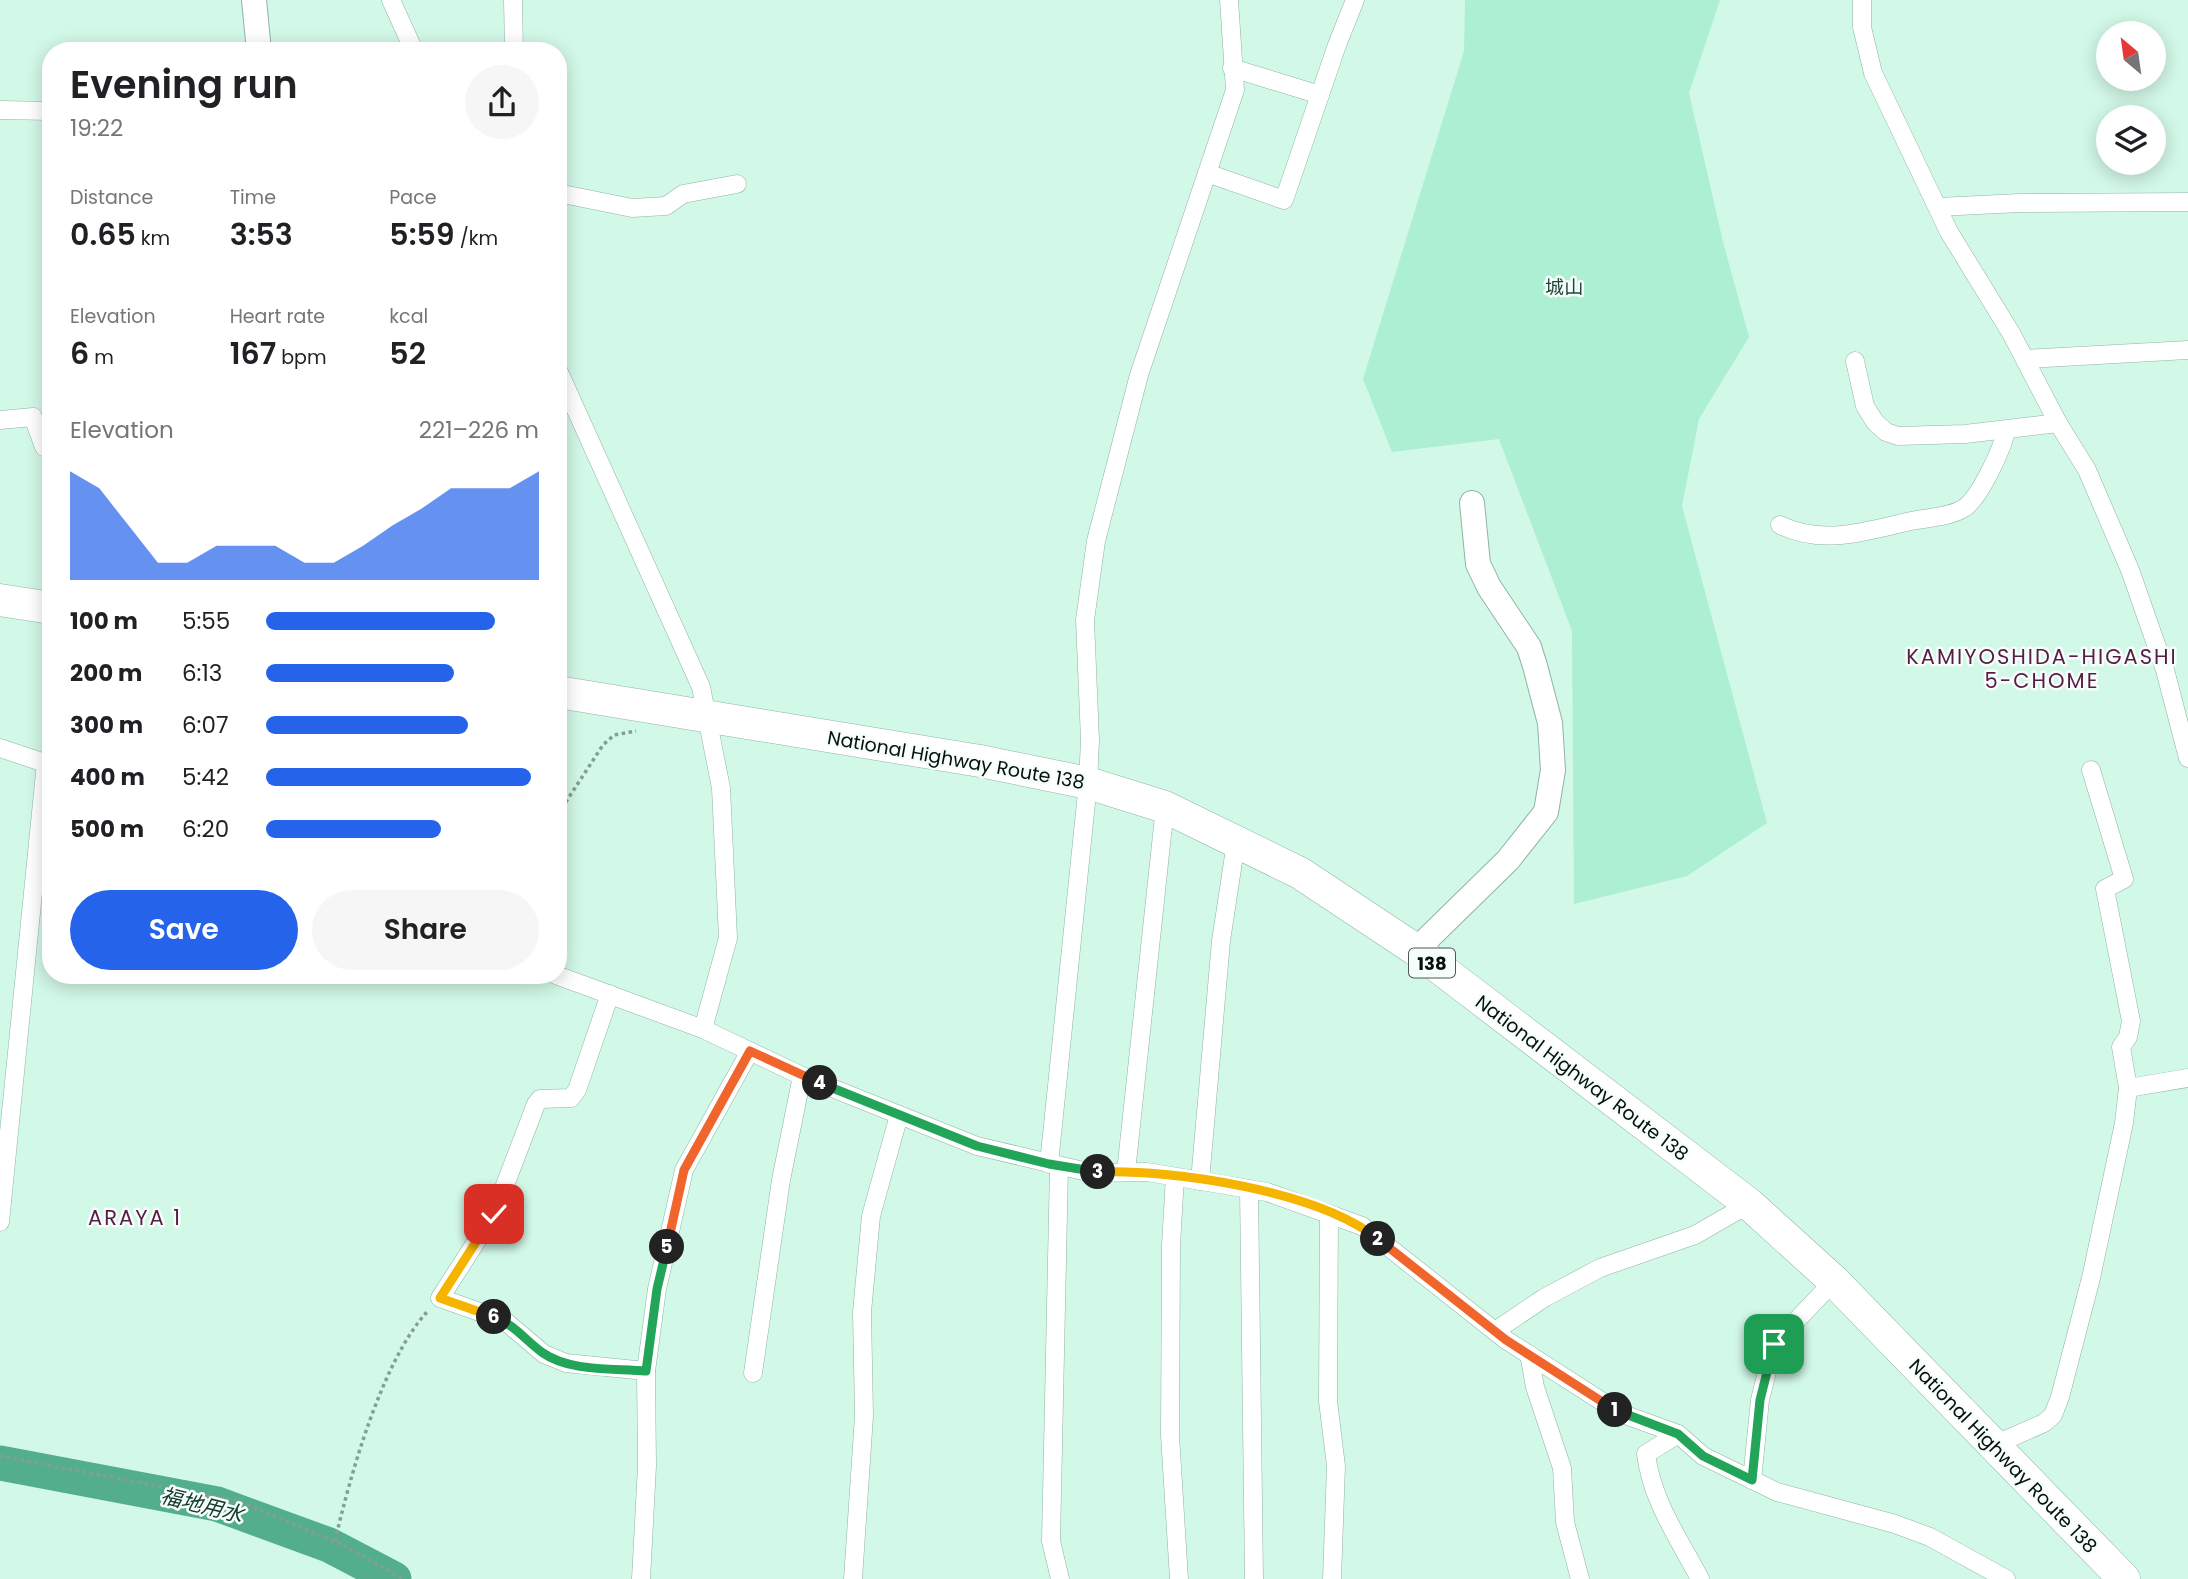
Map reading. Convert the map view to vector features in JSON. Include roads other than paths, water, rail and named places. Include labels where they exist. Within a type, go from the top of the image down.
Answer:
[{"type":"highway","points":[[0,600],[42,607]]},
{"type":"highway","name":"National Highway Route 138","points":[[567,694],[980,761],[1088,783],[1165,807],[1300,873],[1416,950],[1749,1204],[1834,1280],[2124,1579]]},
{"type":"street","points":[[254,0],[258,42]]},
{"type":"street","points":[[391,0],[410,42]]},
{"type":"street","points":[[513,0],[514,42]]},
{"type":"street","points":[[1060,1579],[1051,1541],[1054,1165],[1088,783],[1090,740],[1085,620],[1096,541],[1139,375],[1235,90],[1229,0]]},
{"type":"street","points":[[1207,173],[1284,200],[1355,0]]},
{"type":"street","points":[[1862,0],[1862,27],[1873,73],[1949,232],[2087,470],[2130,570],[2165,670],[2188,758]]},
{"type":"street","points":[[1232,68],[1320,95]]},
{"type":"street","points":[[0,110],[42,111]]},
{"type":"street","points":[[567,195],[632,208],[666,206],[682,194],[737,184]]},
{"type":"street","points":[[1938,207],[2021,203],[2188,202]]},
{"type":"street","points":[[2025,359],[2188,350]]},
{"type":"street","points":[[1855,361],[1865,405],[1886,432],[1898,436],[2006,430],[2058,423]]},
{"type":"street","points":[[567,390],[701,687],[721,788],[728,938],[704,1029]]},
{"type":"street","points":[[0,420],[33,417],[42,442]]},
{"type":"street","points":[[1780,525],[1801,536],[1849,535],[1962,510],[1979,496],[1992,462],[2004,443],[2006,430]]},
{"type":"street","points":[[1416,950],[1508,860],[1546,812],[1553,770],[1550,723],[1535,666],[1529,647],[1489,587],[1478,564],[1472,503]]},
{"type":"street","points":[[0,748],[42,762]]},
{"type":"street","points":[[1994,1446],[2044,1423],[2053,1415],[2091,1278],[2124,1123],[2128,1088],[2121,1047],[2128,1037],[2130,1021],[2105,889],[2124,879],[2091,770]]},
{"type":"street","points":[[1126,1172],[1165,807]]},
{"type":"street","points":[[0,1222],[42,821]]},
{"type":"street","points":[[1200,1181],[1221,941],[1236,842]]},
{"type":"street","points":[[567,979],[704,1029],[802,1076],[977,1146],[1092,1172],[1175,1177],[1284,1196],[1362,1226],[1495,1331],[1620,1413],[1678,1434],[1703,1456],[1777,1492],[1895,1524],[1930,1537],[2006,1579]]},
{"type":"street","points":[[610,995],[577,1090],[571,1098],[540,1099],[536,1104],[494,1214],[440,1298],[505,1321],[544,1354],[566,1363],[646,1371]]},
{"type":"street","points":[[641,1579],[647,1466],[646,1371],[657,1289],[684,1170],[750,1051]]},
{"type":"street","points":[[753,1373],[781,1180],[802,1076]]},
{"type":"street","points":[[2128,1088],[2188,1078]]},
{"type":"street","points":[[853,1579],[864,1416],[862,1312],[871,1216],[899,1115]]},
{"type":"street","points":[[1175,1177],[1171,1245],[1170,1435],[1179,1579]]},
{"type":"street","points":[[1250,1189],[1254,1579]]},
{"type":"street","points":[[1495,1331],[1544,1298],[1600,1268],[1695,1235],[1749,1204]]},
{"type":"street","points":[[1329,1214],[1328,1401],[1336,1465],[1332,1579]]},
{"type":"street","points":[[1752,1480],[1760,1400],[1774,1344],[1834,1280]]},
{"type":"street","points":[[1529,1354],[1535,1387],[1562,1468],[1565,1522],[1580,1579]]},
{"type":"street","points":[[1678,1434],[1646,1454],[1648,1471],[1659,1507],[1700,1579]]},
{"type":"waterway","name":"福地用水","points":[[0,1463],[217,1504],[329,1545],[394,1579]]},
{"type":"district","name":"KAMIYOSHIDA-HIGASHI 5-CHOME","points":[[2042,668]]},
{"type":"district","name":"ARAYA 1","points":[[135,1217]]},
{"type":"park label","name":"城山","points":[[1564,287]]}]
